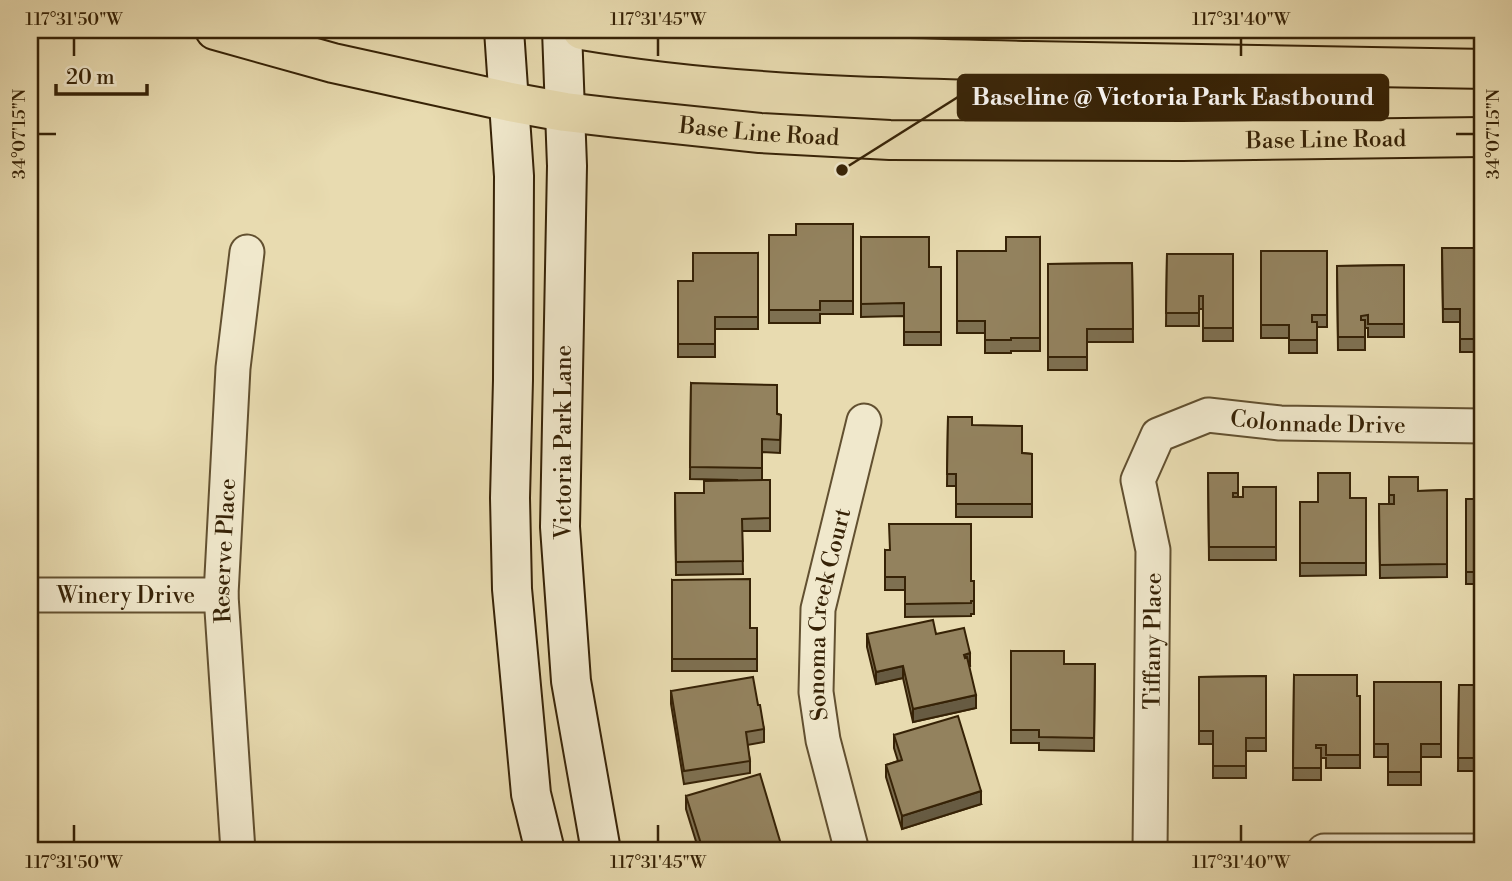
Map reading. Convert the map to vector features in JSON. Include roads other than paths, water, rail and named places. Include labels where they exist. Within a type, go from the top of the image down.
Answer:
[{"type":"main road","name":"Base Line Road","points":[[215,30],[333,63],[510,102],[565,112],[760,133],[890,140],[1183,141],[1482,136]]},
{"type":"main road","points":[[504,30],[514,176],[510,498],[512,589],[531,794],[545,851]]},
{"type":"main road","name":"Victoria Park Lane","points":[[562,30],[567,166],[560,527],[571,681],[601,851]]},
{"type":"main road","points":[[582,30],[755,51],[868,58],[1482,69]]},
{"type":"street","name":"Reserve Place","points":[[239,851],[221,595],[233,368],[247,252]]},
{"type":"street","name":"Colonnade Drive","points":[[1158,436],[1208,415],[1280,423],[1482,426]]},
{"type":"street","name":"Sonoma Creek Court","points":[[852,851],[823,740],[816,678],[818,609],[864,421]]},
{"type":"street","name":"Tiffany Place","points":[[1150,851],[1153,550],[1138,480],[1158,436]]},
{"type":"street","name":"Winery Drive","points":[[30,595],[221,595]]},
{"type":"street","points":[[1324,851],[1482,851]]},
{"type":"place","name":"Baseline @ Victoria Park Eastbound","points":[[842,170]]}]
